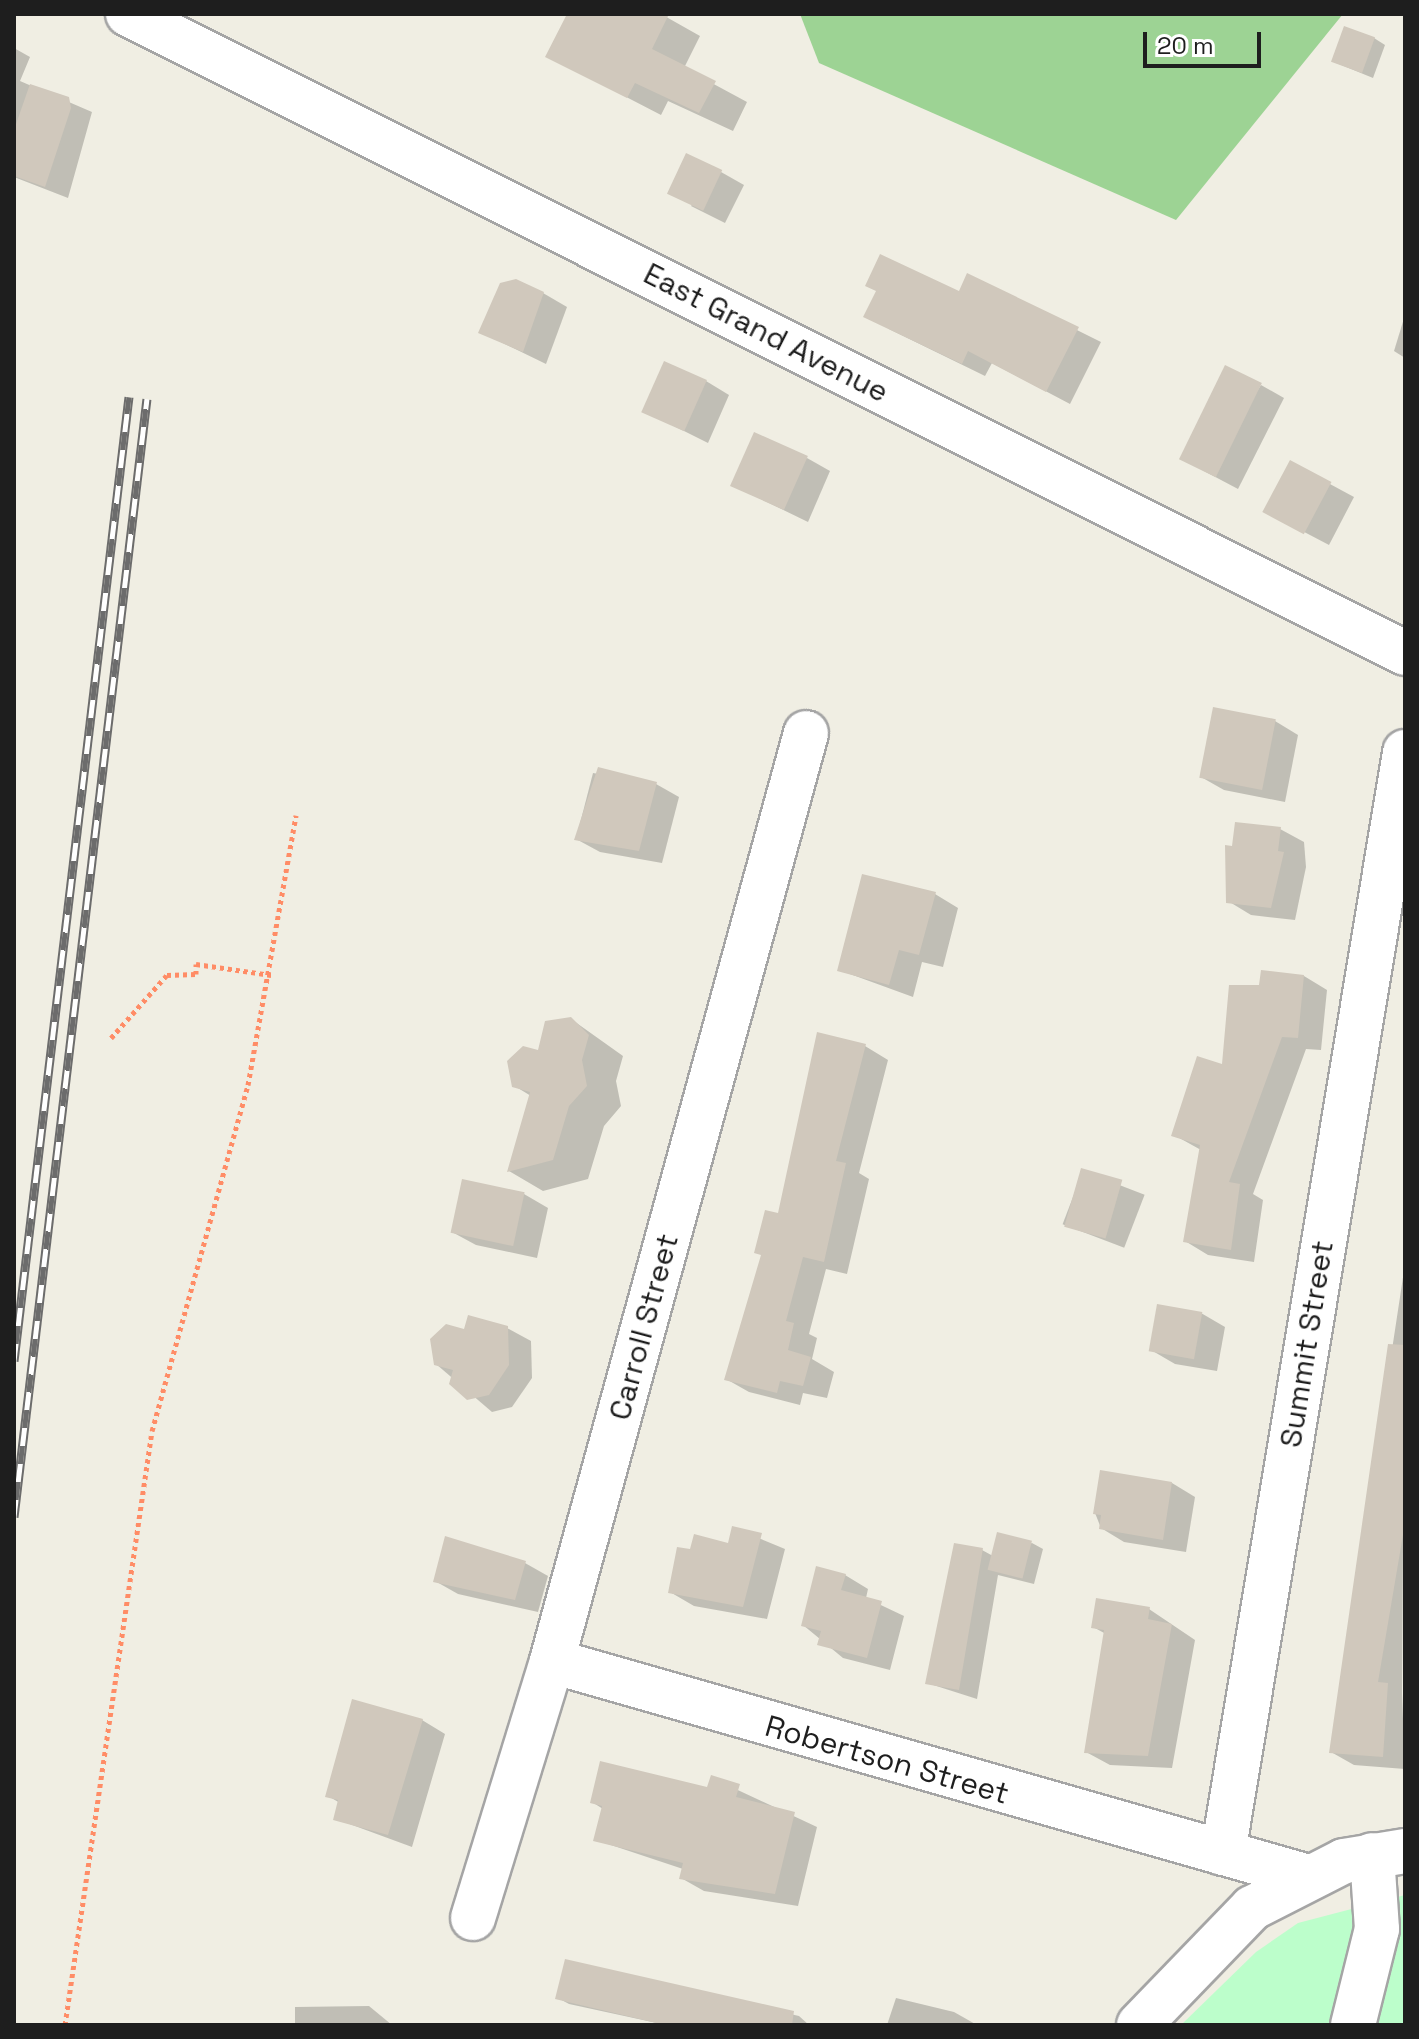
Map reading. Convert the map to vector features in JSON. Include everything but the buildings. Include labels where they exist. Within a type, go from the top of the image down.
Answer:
[{"type":"street","name":"East Grand Avenue","points":[[128,14],[1405,653]]},
{"type":"street","name":"Carroll Street","points":[[473,1918],[552,1661],[806,733]]},
{"type":"street","name":"Summit Street","points":[[1223,1853],[1405,752]]},
{"type":"street","name":"Robertson Street","points":[[552,1661],[1223,1853]]},
{"type":"street","points":[[1223,1853],[1305,1876]]},
{"type":"street","points":[[1139,2025],[1252,1908],[1305,1876],[1389,1853],[1378,1920],[1353,2025]]},
{"type":"path","points":[[65,2025],[152,1431],[248,1085],[271,975],[296,815]]},
{"type":"path","points":[[111,1038],[167,975],[196,974],[196,964],[271,975]]},
{"type":"green space","points":[[800,14],[1343,14],[1176,220],[819,63]]},
{"type":"green space","points":[[1405,1895],[1405,2025],[1181,2025],[1256,1952],[1298,1923]]},
{"type":"railway","points":[[14,1361],[129,397]]},
{"type":"railway","points":[[14,1517],[147,399]]}]
